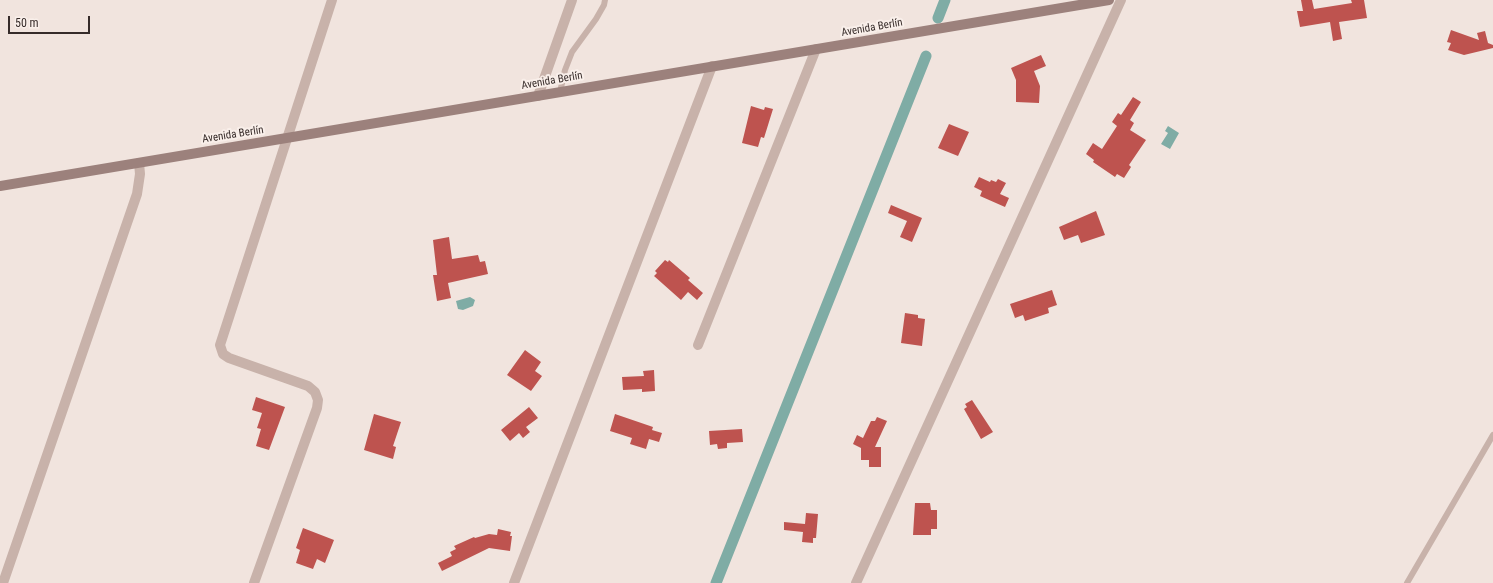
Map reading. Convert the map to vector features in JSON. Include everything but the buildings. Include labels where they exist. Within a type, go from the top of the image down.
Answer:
[{"type":"street","points":[[254,583],[317,408],[318,400],[315,392],[308,386],[229,358],[223,354],[220,345],[332,0]]},
{"type":"street","points":[[538,96],[572,0]]},
{"type":"street","name":"Avenida Berlín","points":[[0,186],[816,49],[1070,3],[1109,0]]},
{"type":"street","points":[[856,583],[1121,0]]},
{"type":"street","points":[[698,345],[816,49]]},
{"type":"street","points":[[514,583],[712,66]]},
{"type":"street","points":[[2,583],[137,194],[140,174],[139,163]]},
{"type":"lane","points":[[560,92],[565,70],[572,52],[596,19],[604,5],[605,0]]},
{"type":"lane","points":[[1407,583],[1493,435]]},
{"type":"water","points":[[1168,126],[1179,133],[1170,149],[1161,144],[1168,133],[1165,131]]},
{"type":"water","points":[[470,297],[475,300],[473,306],[463,310],[458,309],[456,301]]},
{"type":"waterway","points":[[938,18],[945,0]]},
{"type":"waterway","points":[[716,583],[926,56]]}]
